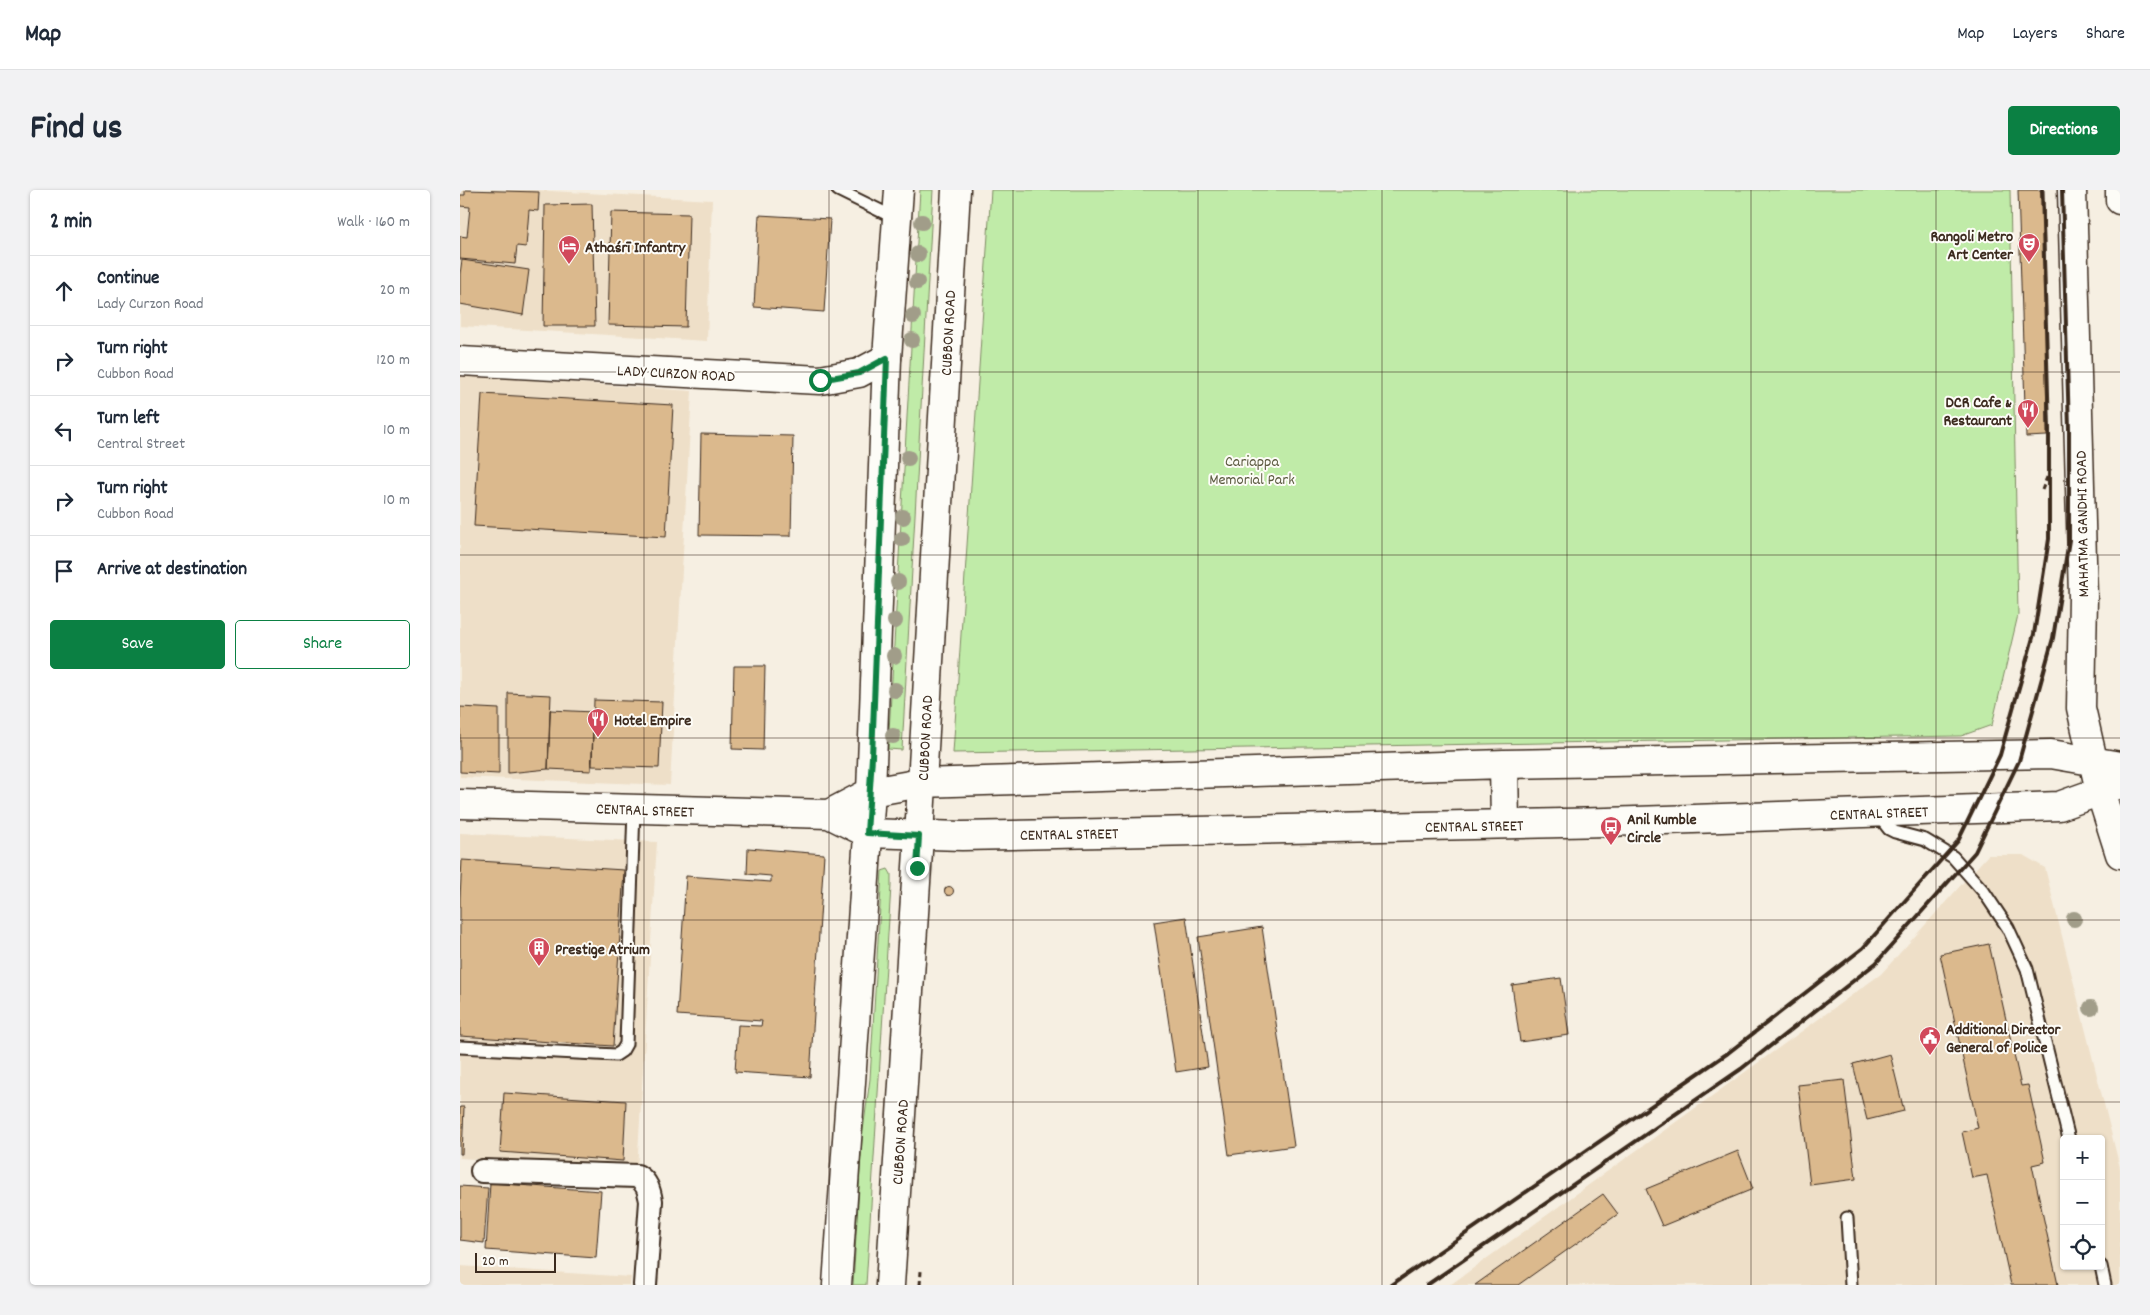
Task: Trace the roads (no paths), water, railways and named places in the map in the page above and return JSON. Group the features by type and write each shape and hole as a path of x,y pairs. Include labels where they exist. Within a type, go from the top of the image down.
{"main road":[{"path":"836,1285 871,792 887,358 898,190"},
{"name":"CUBBON ROAD","path":"890,1285 919,836 956,190"},
{"name":"MAHATMA GANDHI ROAD","path":"2072,190 2083,597 2081,708 2093,760 2110,788 2120,854"},
{"path":"2120,190 2120,200"},
{"name":"LADY CURZON ROAD","path":"460,361 820,380 859,373 887,358"},
{"name":"CENTRAL STREET","path":"829,814 871,792 922,783 1504,764 2051,754 2120,766"},
{"path":"1504,764 1506,824"},
{"name":"CENTRAL STREET","path":"460,804 829,814 867,833 919,836 1506,824 2059,806 2110,788"}],"street":[{"path":"482,1171 637,1176 643,1180 650,1191 651,1201 645,1285"}],"lane":[{"path":"838,190 897,219"},
{"path":"460,1047 616,1054 622,1051 626,1044 634,809"},
{"path":"1876,812 1889,829 1925,840 1953,857 1984,892 2008,928 2027,970 2068,1135"},
{"path":"1847,1218 1851,1285"},
{"path":"2101,1270 2105,1285"}],"railway":[{"path":"1391,1285 1728,1053 1863,948 1958,841 2000,755 2034,634 2049,539 2049,429 2042,190"},
{"path":"1427,1285 1741,1069 1876,963 1975,852 2019,761 2053,638 2069,540 2069,429 2062,190"}],"place":[{"name":"Rangoli Metro Art Center","path":"2029,263"},
{"name":"Athaśrī Infantry","path":"569,265"},
{"name":"DCR Cafe & Restaurant","path":"2028,429"},
{"name":"Hotel Empire","path":"598,738"},
{"name":"Anil Kumble Circle","path":"1611,846"},
{"name":"Prestige Atrium","path":"539,967"},
{"name":"Additional Director General of Police","path":"1930,1056"}],"park label":[{"name":"Cariappa Memorial Park","path":"1252,469"}]}
